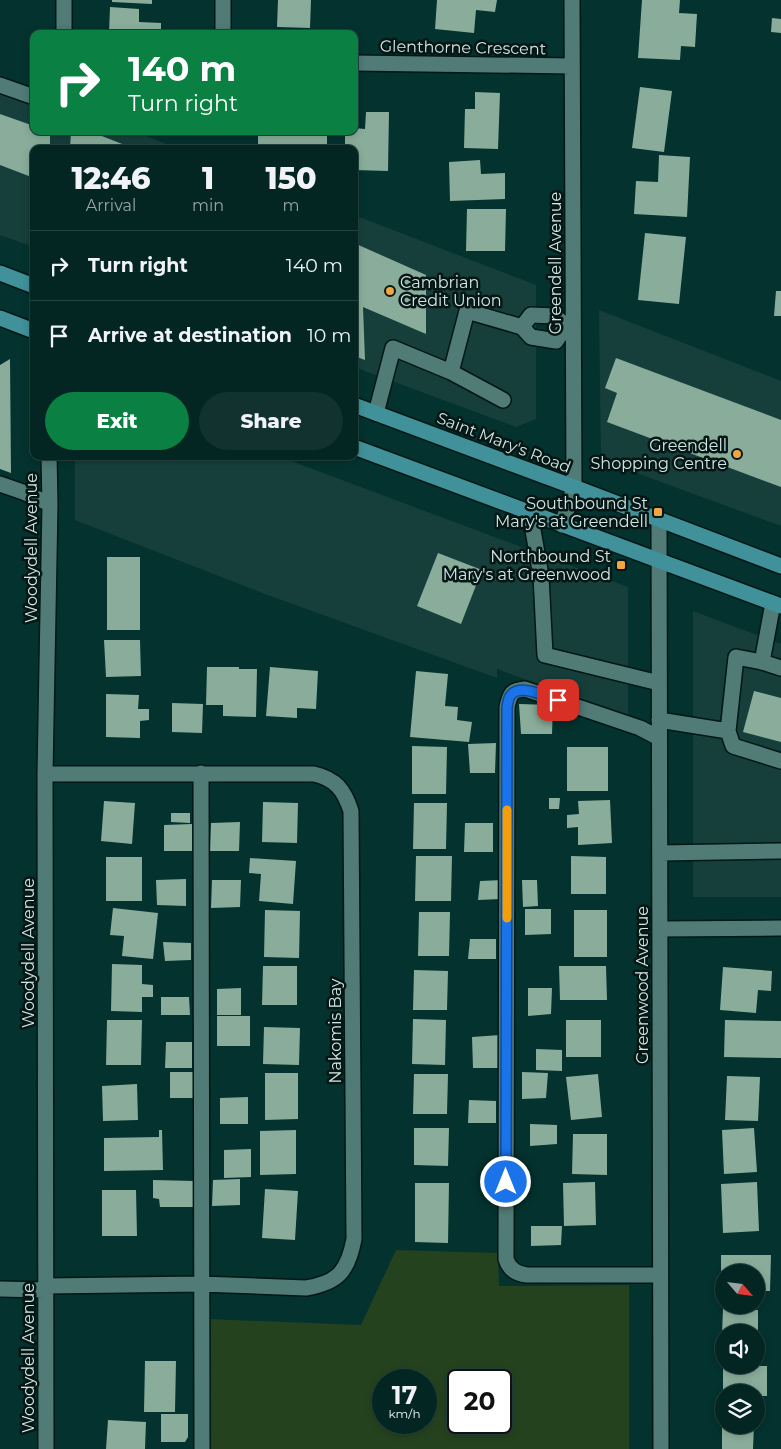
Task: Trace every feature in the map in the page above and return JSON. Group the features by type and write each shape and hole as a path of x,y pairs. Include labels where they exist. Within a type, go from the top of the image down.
{"main road":[{"path":"0,273 30,284"},
{"path":"0,318 30,329"},
{"name":"Saint Mary's Road","path":"358,406 781,566"},
{"path":"358,449 777,604"}],"street":[{"path":"64,0 64,30"},
{"path":"223,0 223,30"},
{"name":"Greendell Avenue","path":"562,525 574,487 569,326 572,0"},
{"name":"Glenthorne Crescent","path":"358,63 572,66"},
{"path":"0,85 30,96"},
{"path":"451,372 467,311 522,327 531,337 556,341 569,326 555,316 531,315 522,327"},
{"path":"376,413 394,348 451,372 503,400"},
{"name":"Woodydell Avenue","path":"46,1449 45,774 49,460"},
{"path":"0,484 50,504"},
{"path":"530,513 541,576 545,655 659,683"},
{"name":"Greenwood Avenue","path":"659,521 661,1449"},
{"path":"762,662 777,604"},
{"path":"781,668 736,657 728,731 733,746 781,761"},
{"path":"659,738 640,728 525,689 517,690 509,698 507,707 506,1259 508,1265 513,1270 527,1275 660,1275"},
{"path":"659,720 728,731"},
{"path":"202,773 202,1449"},
{"name":"Nakomis Bay","path":"0,1289 201,1284 306,1288 329,1282 340,1274 351,1255 354,1239 351,811 342,789 325,776 314,774 45,774"},
{"path":"660,853 781,851"},
{"path":"660,929 781,928"}],"shaded area":[{"path":"0,80 30,91 30,135 143,135 169,145 30,145 30,246 0,235"},
{"path":"358,217 536,285 536,419 516,427 358,368"},
{"path":"599,310 781,381 781,526 601,460"},
{"path":"75,460 289,460 628,587 628,717 497,669 497,678 265,594 75,520"},
{"path":"693,611 781,644 781,897 693,897"}],"green space":[{"path":"396,1250 498,1253 499,1286 629,1285 629,1449 207,1449 207,1319 361,1325"}],"building":[{"path":"112,0 152,0 152,4 112,2"},
{"path":"278,0 311,0 310,28 277,27"},
{"path":"437,0 497,0 495,12 476,10 474,33 435,29"},
{"path":"642,0 680,0 679,13 697,14 695,47 681,46 680,60 638,58"},
{"path":"110,7 139,9 139,22 161,23 161,30 109,30"},
{"path":"772,18 781,19 781,33 771,32"},
{"path":"640,87 672,91 664,152 632,148"},
{"path":"475,92 500,93 498,149 464,148 465,109 475,109"},
{"path":"366,112 389,112 388,171 358,170 358,145 345,145 345,135 358,135 358,128 365,129"},
{"path":"0,114 30,125 30,135 50,135 50,145 30,145 30,176 0,165"},
{"path":"71,135 99,135 125,145 70,145"},
{"path":"258,135 327,135 327,145 258,145"},
{"path":"659,155 690,157 687,217 634,214 636,181 658,182"},
{"path":"480,160 481,174 505,173 505,199 450,201 449,162"},
{"path":"467,209 506,209 505,251 466,251"},
{"path":"645,233 686,237 679,304 638,300"},
{"name":"Cambrian Credit Union","path":"358,245 426,275 426,334 363,307 365,360 358,357"},
{"path":"776,291 781,291 781,316 774,316"},
{"name":"Greendell Shopping Centre","path":"616,358 781,420 781,487 607,422 617,393 605,388"},
{"path":"10,359 11,473 0,469 0,365"},
{"path":"438,553 482,570 461,624 417,606"},
{"path":"107,557 140,557 140,630 107,630"},
{"path":"104,640 140,640 141,676 106,677"},
{"path":"207,667 257,669 256,717 223,716 223,705 206,705"},
{"path":"270,667 318,671 316,709 297,708 297,718 266,716"},
{"path":"416,671 448,674 445,706 458,707 457,720 472,722 469,742 410,737"},
{"path":"754,691 781,698 781,742 743,732"},
{"path":"106,694 139,695 138,709 149,709 149,720 140,721 140,738 106,737"},
{"path":"172,703 203,704 202,733 172,732"},
{"path":"519,704 553,705 552,734 521,734"},
{"path":"496,743 495,773 470,773 468,744"},
{"path":"412,746 447,747 446,794 412,794"},
{"path":"567,747 608,747 608,791 567,791"},
{"path":"549,798 560,798 559,809 549,809"},
{"path":"610,800 612,843 578,845 578,827 567,828 567,815 579,814 578,801"},
{"path":"104,801 135,803 132,844 101,841"},
{"path":"263,802 298,803 297,843 262,842"},
{"path":"414,803 447,803 446,849 413,849"},
{"path":"171,813 190,813 190,823 171,822"},
{"path":"240,822 239,851 210,851 211,823"},
{"path":"465,823 493,823 493,852 464,852"},
{"path":"192,824 192,851 164,851 164,825"},
{"path":"416,856 452,856 451,901 415,901"},
{"path":"571,856 606,857 606,894 571,894"},
{"path":"106,857 142,857 142,901 106,901"},
{"path":"250,858 296,861 293,904 259,901 261,874 249,873"},
{"path":"186,879 186,906 157,905 156,880"},
{"path":"212,880 241,880 240,907 211,908"},
{"path":"503,880 501,899 478,900 480,881"},
{"path":"522,880 537,880 538,906 523,907"},
{"path":"113,908 158,913 153,959 122,956 124,936 110,935"},
{"path":"525,909 551,909 551,934 525,935"},
{"path":"265,910 300,911 299,958 264,957"},
{"path":"574,910 607,910 607,957 574,957"},
{"path":"419,912 450,912 449,956 418,956"},
{"path":"470,939 496,939 496,959 468,959"},
{"path":"163,942 191,943 191,960 165,961"},
{"path":"112,964 142,965 142,984 153,985 153,997 142,997 142,1012 111,1011"},
{"path":"263,966 297,966 297,1005 262,1005"},
{"path":"559,966 606,966 607,1000 560,1000"},
{"path":"723,967 772,971 771,991 758,990 756,1013 720,1010"},
{"path":"414,970 448,971 447,1010 413,1010"},
{"path":"241,988 241,1015 217,1015 217,989"},
{"path":"528,988 552,988 551,1014 528,1016"},
{"path":"161,997 189,997 190,1015 161,1015"},
{"path":"217,1016 250,1016 250,1046 217,1046"},
{"path":"413,1019 446,1020 445,1065 412,1064"},
{"path":"107,1020 142,1020 141,1065 106,1065"},
{"path":"566,1020 601,1020 601,1057 566,1057"},
{"path":"725,1020 781,1021 781,1058 724,1057"},
{"path":"264,1027 300,1028 299,1065 263,1064"},
{"path":"500,1035 500,1068 473,1068 472,1037"},
{"path":"166,1042 192,1042 192,1068 165,1068"},
{"path":"536,1049 562,1050 562,1071 536,1070"},
{"path":"170,1072 194,1072 194,1098 170,1098"},
{"path":"522,1072 548,1073 546,1098 522,1099"},
{"path":"265,1073 298,1073 298,1119 265,1120"},
{"path":"414,1074 448,1074 447,1114 413,1114"},
{"path":"598,1074 602,1117 571,1120 566,1077"},
{"path":"727,1076 760,1077 758,1121 725,1120"},
{"path":"137,1084 138,1120 103,1121 102,1086"},
{"path":"248,1097 248,1124 220,1124 220,1098"},
{"path":"469,1100 496,1101 496,1123 468,1123"},
{"path":"530,1124 557,1125 557,1144 530,1146"},
{"path":"414,1128 449,1128 448,1166 414,1165"},
{"path":"754,1128 757,1172 724,1174 722,1130"},
{"path":"159,1130 162,1130 163,1170 104,1171 104,1138 159,1137"},
{"path":"296,1130 296,1174 260,1175 260,1131"},
{"path":"573,1134 607,1134 607,1175 572,1174"},
{"path":"251,1149 251,1177 224,1178 224,1150"},
{"path":"240,1179 240,1205 212,1206 213,1180"},
{"path":"153,1180 194,1181 194,1207 160,1207 159,1199 153,1198"},
{"path":"595,1182 596,1225 564,1226 563,1183"},
{"path":"757,1182 759,1231 723,1233 721,1184"},
{"path":"415,1183 449,1183 448,1243 415,1242"},
{"path":"265,1189 298,1191 295,1240 262,1238"},
{"path":"102,1190 136,1190 137,1236 102,1236"},
{"path":"531,1226 562,1226 561,1245 531,1246"},
{"path":"721,1255 771,1255 770,1291 765,1291 765,1264 721,1264"},
{"path":"723,1314 758,1314 758,1324 722,1324"},
{"path":"145,1361 176,1361 175,1412 144,1412"},
{"path":"765,1366 767,1366 767,1396 765,1396 765,1384 723,1384 723,1374 765,1374"},
{"path":"161,1414 188,1414 188,1437 185,1442 161,1442"},
{"path":"108,1420 146,1422 145,1449 106,1449"},
{"path":"722,1434 754,1434 753,1449 722,1449"}],"slow traffic":[{"path":"507,810 507,918"}],"place":[{"name":"Cambrian Credit Union","path":"390,291"},
{"name":"Greendell Shopping Centre","path":"737,454"},
{"name":"Southbound St Mary's at Greendell","path":"658,512"},
{"name":"Northbound St Mary's at Greenwood","path":"621,565"}],"route":[{"path":"506,1182 507,707 509,698 517,690 525,689 558,700"}]}
